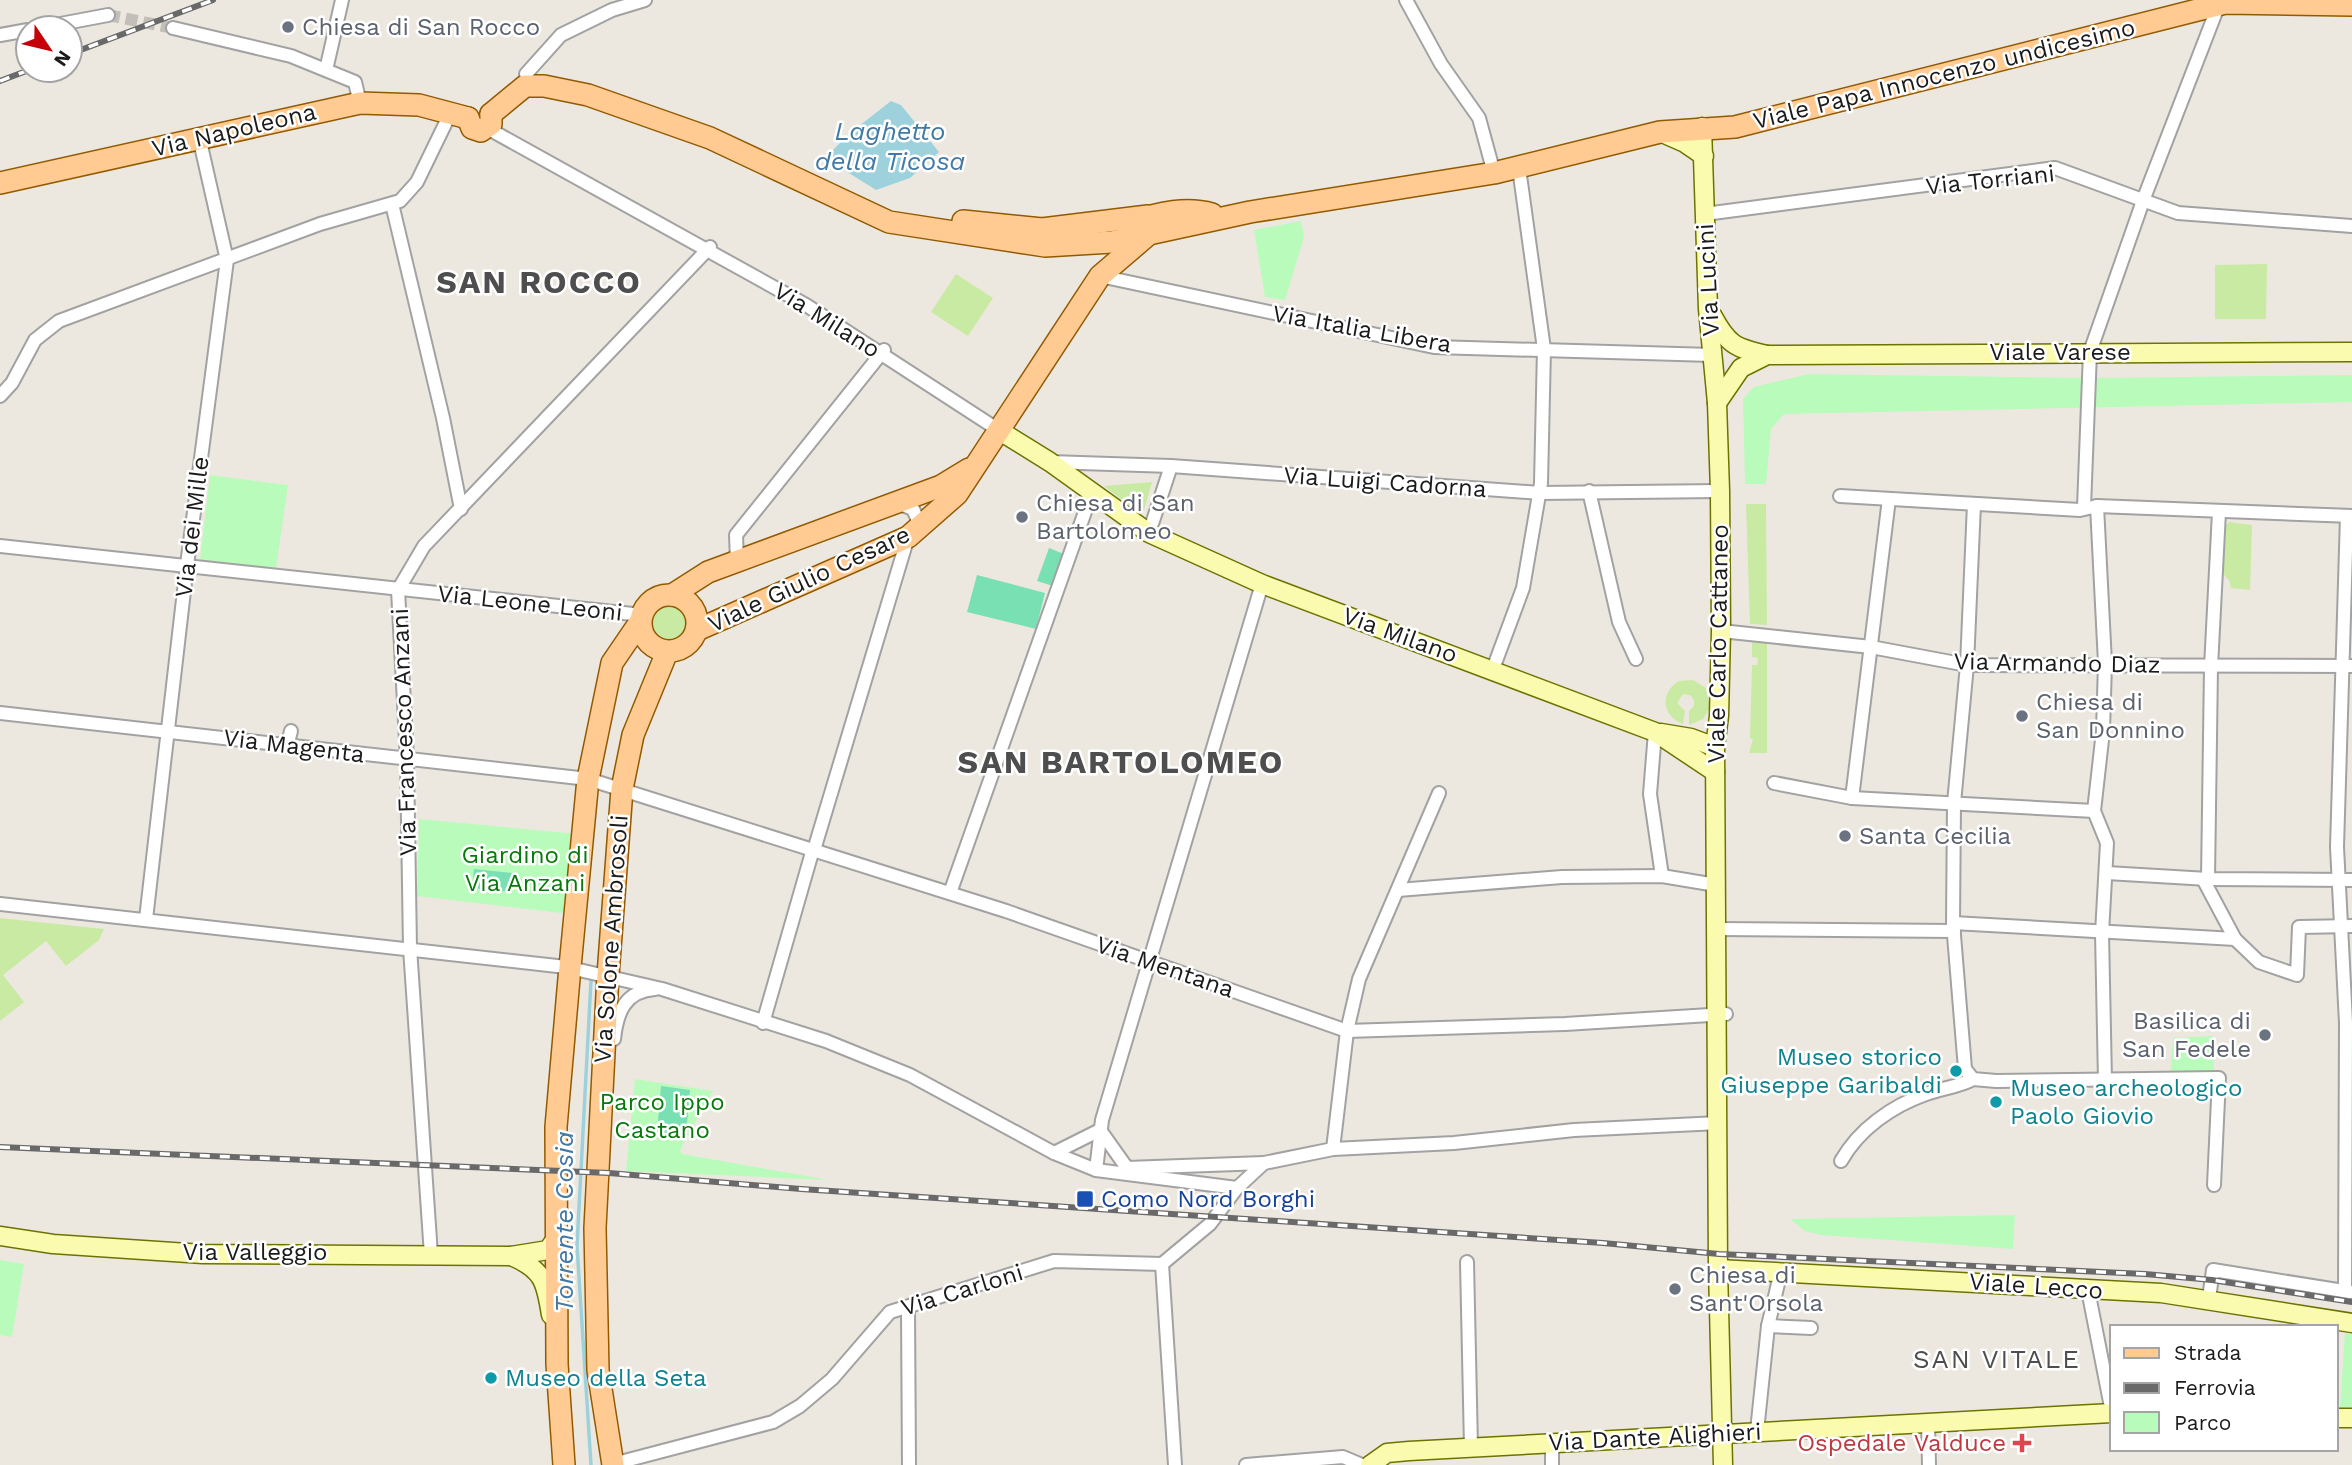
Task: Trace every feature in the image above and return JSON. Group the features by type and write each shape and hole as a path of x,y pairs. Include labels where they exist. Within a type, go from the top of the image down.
{"main road":[{"name":"Viale Papa Innocenzo undicesimo","path":"1702,127 1720,116 2192,0"},
{"name":"Viale Papa Innocenzo undicesimo","path":"1149,225 1224,217 1494,173 1660,132 1702,127 1735,127 2219,4 2352,5"},
{"path":"478,119 501,84 526,74 558,76 701,121 891,211 1024,228 1149,225"},
{"path":"478,119 525,86 566,90 729,145 889,222 1024,245 1097,244 1149,225"},
{"name":"Via Napoleona","path":"0,183 360,103 419,105 478,119"},
{"name":"Viale Giulio Cesare","path":"696,630 915,532 957,494 1100,276 1149,225"},
{"path":"1073,226 1097,244 1102,261 1100,276"},
{"name":"Viale Giulio Cesare","path":"672,595 692,580 737,561 957,478 982,458"},
{"path":"588,779 612,663 653,600 672,595 689,603 697,620 696,630 689,644 667,652 658,650 645,639 641,619"},
{"path":"622,789 633,734 667,652"},
{"name":"Via Solone Ambrosoli","path":"564,1465 557,1364 557,1121 575,968 588,779"},
{"name":"Via Solone Ambrosoli","path":"616,1464 598,1370 595,1228 604,974 622,789"}],"street":[{"path":"326,71 342,0"},
{"path":"526,74 561,35 612,10 645,0"},
{"path":"1406,0 1441,64 1479,118 1494,173"},
{"path":"2105,1081 2102,933 2107,844 2094,811 2103,731 2105,663 2090,507 2090,352 2144,198 2219,4"},
{"path":"84,20 108,15"},
{"path":"173,28 291,56 355,82 360,103"},
{"path":"0,396 12,383 35,340 50,326 320,224 392,204 412,190 478,119"},
{"name":"Via Milano","path":"478,119 806,304 1050,461 1149,533 1262,584 1654,732 1695,740 1714,747"},
{"name":"Via Lucini","path":"1702,127 1708,309 1717,403"},
{"path":"1660,132 1685,143 1704,156"},
{"name":"Via dei Mille","path":"146,919 187,565 227,260 199,137"},
{"path":"1493,669 1523,588 1540,493 1544,349 1520,168"},
{"name":"Via Torriani","path":"1706,214 2055,168 2144,198 2157,207 2178,213 2352,226"},
{"path":"392,204 443,418 460,509"},
{"name":"Via Francesco Anzani","path":"431,1255 410,948 407,759 398,590 424,546 708,248"},
{"name":"Via Italia Libera","path":"1100,276 1434,347 1712,355"},
{"name":"Viale Varese","path":"1708,309 1721,332 1737,348 1768,355 2352,352"},
{"path":"737,561 736,535 883,352"},
{"name":"Viale Varese","path":"1717,403 1741,368 1768,355"},
{"name":"Viale Carlo Cattaneo","path":"1717,403 1721,631 1719,716 1714,747 1717,929 1722,1015 1718,1124 1718,1269 1723,1465"},
{"name":"Via Luigi Cadorna","path":"1050,461 1171,466 1540,493 1720,491"},
{"path":"1149,533 1171,466"},
{"path":"1590,491 1619,622 1636,659"},
{"path":"950,893 1092,492"},
{"path":"1840,496 1974,504 2349,516 2347,666 2337,881 2345,925 2348,1292 2213,1270 2209,1298"},
{"path":"1852,798 1889,499"},
{"name":"Viale Giulio Cesare","path":"893,502 913,509 915,532"},
{"path":"1973,1079 1965,1069 1962,1056 1953,927 1954,803 1967,666 1974,504"},
{"path":"2219,512 2205,879 2235,939 2259,961 2297,975 2299,927 2345,925"},
{"path":"763,1023 813,849 915,532"},
{"name":"Via Leone Leoni","path":"0,546 187,565 641,619"},
{"path":"1096,1170 1100,1130 1262,584"},
{"name":"Via Armando Diaz","path":"1721,631 1871,647 1967,666 2105,663 2211,667 2347,666"},
{"name":"Via Magenta","path":"0,713 588,779 622,789"},
{"path":"1695,740 1719,716"},
{"path":"287,746 291,731"},
{"path":"1654,732 1650,794 1662,876"},
{"name":"Via Milano","path":"1654,732 1715,772"},
{"path":"1774,783 1852,798 2094,811"},
{"name":"Via Mentana","path":"622,789 950,893 1346,1031 1565,1024 1722,1015"},
{"path":"1333,1149 1346,1031 1359,979 1439,793"},
{"path":"2107,873 2205,879 2352,880"},
{"path":"1398,890 1562,877 1662,876 1716,885"},
{"path":"0,904 410,948 604,974 662,989 826,1041 910,1074 1054,1153 1096,1170 1237,1188"},
{"path":"1717,929 1953,927 2235,939"},
{"path":"599,1117 608,1102 620,1010 635,994 662,989"},
{"path":"1841,1161 1849,1146 1883,1115 1926,1094 1973,1079 2105,1081 2219,1077 2214,1185"},
{"path":"1100,1130 1127,1168 1264,1163 1333,1149 1454,1143 1566,1130 1718,1124"},
{"path":"1054,1153 1100,1130"},
{"path":"1175,1465 1162,1264 1217,1216 1237,1188 1264,1163"},
{"name":"Via Valleggio","path":"0,1236 65,1245 203,1254 511,1256 548,1250 555,1240"},
{"path":"511,1256 530,1265 542,1277 549,1300 557,1364"},
{"name":"Via Carloni","path":"616,1464 773,1422 800,1406 832,1379 890,1312 908,1309 1054,1261 1162,1264"},
{"path":"1467,1262 1471,1447"},
{"name":"Viale Lecco","path":"1718,1269 2209,1298 2341,1323"},
{"path":"1758,1431 1768,1326 1781,1271"},
{"path":"2088,1290 2110,1402"},
{"path":"908,1309 909,1465"},
{"path":"1768,1326 1811,1328"},
{"name":"Via Dante Alighieri","path":"1370,1465 1387,1453 2110,1412"},
{"path":"1928,1422 1929,1465"},
{"path":"1552,1444 1552,1465"},
{"path":"1245,1465 1343,1457 1362,1465"}],"green space":[{"path":"1301,221 1304,237 1285,300 1265,297 1254,230"},
{"path":"2267,264 2266,319 2215,319 2215,265"},
{"path":"956,274 993,298 968,336 931,312"},
{"path":"1809,374 2092,378 2352,375 2352,402 1784,414 1771,429 1766,484 1745,484 1743,399 1754,387"},
{"path":"210,475 288,485 276,568 200,560"},
{"path":"1152,482 1144,510 1138,512 1104,486"},
{"path":"1746,504 1766,504 1767,625 1750,624"},
{"path":"2229,522 2252,525 2250,590 2231,588 2229,580 2223,574 2226,525"},
{"path":"1049,548 1064,554 1053,586 1037,581"},
{"path":"977,575 1045,593 1036,629 967,612"},
{"path":"669,604 684,610 690,625 684,640 669,646 654,640 648,625 654,610"},
{"path":"1752,638 1767,640 1767,753 1749,753 1753,739 1750,738 1752,665 1757,665 1758,658 1752,657"},
{"path":"1693,680 1706,688 1710,707 1703,719 1689,725 1689,711 1694,706 1690,695 1683,694 1677,703 1685,711 1683,724 1667,710 1666,698 1679,681"},
{"name":"Giardino di Via Anzani","path":"419,819 578,834 570,914 417,896"},
{"path":"474,869 512,873 510,892 472,888"},
{"path":"0,918 104,929 99,940 66,966 46,941 3,975 24,1002 0,1021"},
{"path":"2213,1036 2214,1071 2170,1077 2173,1038"},
{"name":"Parco Ippo Castano","path":"635,1079 713,1091 680,1150 682,1154 829,1180 626,1171"},
{"path":"661,1086 690,1090 686,1135 657,1133"},
{"path":"2015,1215 2013,1249 1821,1235 1805,1231 1790,1219"},
{"path":"0,1260 24,1264 12,1337 0,1335"},
{"path":"2345,1333 2352,1334 2352,1407 2340,1408"}],"water":[{"name":"Laghetto della Ticosa","path":"891,101 901,105 939,152 910,178 876,190 825,158 850,133"}],"waterway":[{"name":"Torrente Cosia","path":"591,980 577,1246 591,1465"}],"tunnel":[{"path":"108,15 173,28"}],"railway":[{"path":"84,49 213,0"},
{"path":"0,81 14,76"},
{"path":"0,1147 609,1173 801,1189 1603,1243 1719,1254 2145,1274 2212,1280 2352,1302"}],"place":[{"name":"Chiesa di San Rocco","path":"288,27"},
{"name":"Chiesa di San Bartolomeo","path":"1022,517"},
{"name":"Chiesa di San Donnino","path":"2022,716"},
{"name":"Santa Cecilia","path":"1845,836"},
{"name":"Basilica di San Fedele","path":"2265,1035"},
{"name":"Museo storico Giuseppe Garibaldi","path":"1956,1071"},
{"name":"Museo archeologico Paolo Giovio","path":"1996,1102"},
{"name":"Como Nord Borghi","path":"1085,1199"},
{"name":"Chiesa di Sant'Orsola","path":"1675,1289"},
{"name":"Museo della Seta","path":"491,1378"},
{"name":"Ospedale Valduce","path":"2022,1443"}],"district":[{"name":"SAN ROCCO","path":"539,282"},
{"name":"SAN BARTOLOMEO","path":"1121,762"},
{"name":"SAN VITALE","path":"1997,1359"}]}
